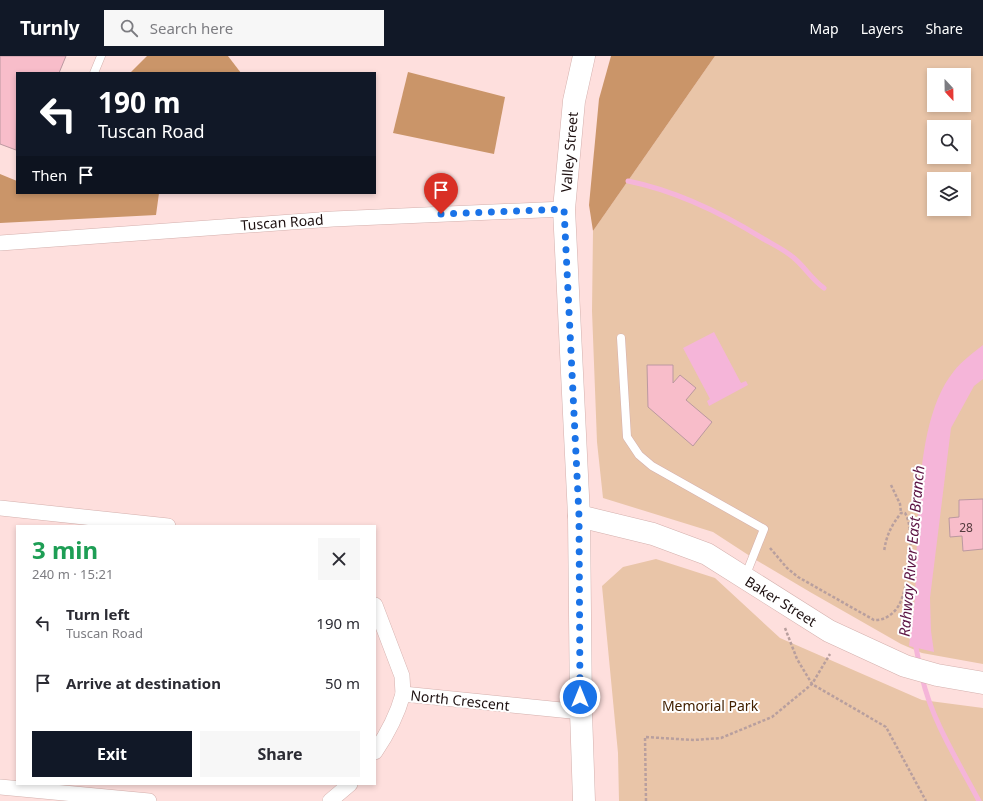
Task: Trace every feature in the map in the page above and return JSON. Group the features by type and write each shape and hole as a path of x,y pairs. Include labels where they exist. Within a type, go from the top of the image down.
{"main road":[{"name":"Valley Street","path":"584,56 574,101 564,209 579,516 581,712 584,801"},
{"name":"Baker Street","path":"579,516 653,534 707,554 829,631 905,666 937,675 983,683"}],"street":[{"name":"Tuscan Road","path":"0,243 333,219 564,209"},
{"path":"0,508 159,525"},
{"path":"376,608 402,676 403,694"},
{"name":"North Crescent","path":"376,751 396,717 403,694 581,712"},
{"path":"330,801 349,785"},
{"path":"0,787 149,801"}],"lane":[{"path":"94,72 101,56"},
{"path":"621,338 627,437 639,454 652,466 764,529 744,578"}],"path":[{"path":"884,552 886,538 890,527 901,512 900,504 891,485"},
{"path":"764,529 768,545 784,564 798,577 868,617 878,621 886,618 896,609 905,589 910,532 908,518 905,513 901,512"},
{"path":"785,628 797,659 812,684 886,727 926,801"},
{"path":"646,801 645,737 694,740 721,738 772,717 812,684 830,654"}],"green space":[{"path":"715,56 983,56 983,664 922,653 901,644 756,560 713,532 603,498 597,442 592,311 593,231"},
{"name":"Memorial Park","path":"656,559 715,578 780,638 922,700 983,708 983,801 619,801 618,753 602,586 623,567"}],"shaded area":[{"path":"147,56 228,56 240,72 131,72"},
{"path":"611,56 715,56 593,231 589,205 599,99"},
{"path":"408,72 505,97 494,154 393,133"},
{"path":"0,174 16,181 16,194 159,194 156,215 0,223"},
{"path":"714,332 741,383 746,381 748,385 709,406 707,401 710,399 683,348"},
{"path":"983,345 983,379 974,386 951,428 930,598 931,631 934,652 909,646 915,601 918,510 925,447 931,418 941,392 957,367"}],"building":[{"path":"0,56 66,56 59,72 16,72 16,150 0,144"},
{"path":"647,365 673,365 673,383 680,375 696,388 686,400 712,422 693,446 648,407"},
{"path":"983,499 983,549 963,551 962,536 950,537 949,518 959,517 959,500"}],"waterway":[{"path":"628,181 664,190 714,211 790,255 815,281 824,288"},
{"name":"Rahway River East Branch","path":"915,642 919,663"},
{"name":"Rahway River East Branch","path":"922,677 926,693 939,725 979,801"}],"route":[{"path":"441,214 564,209 579,516 580,697"}]}
